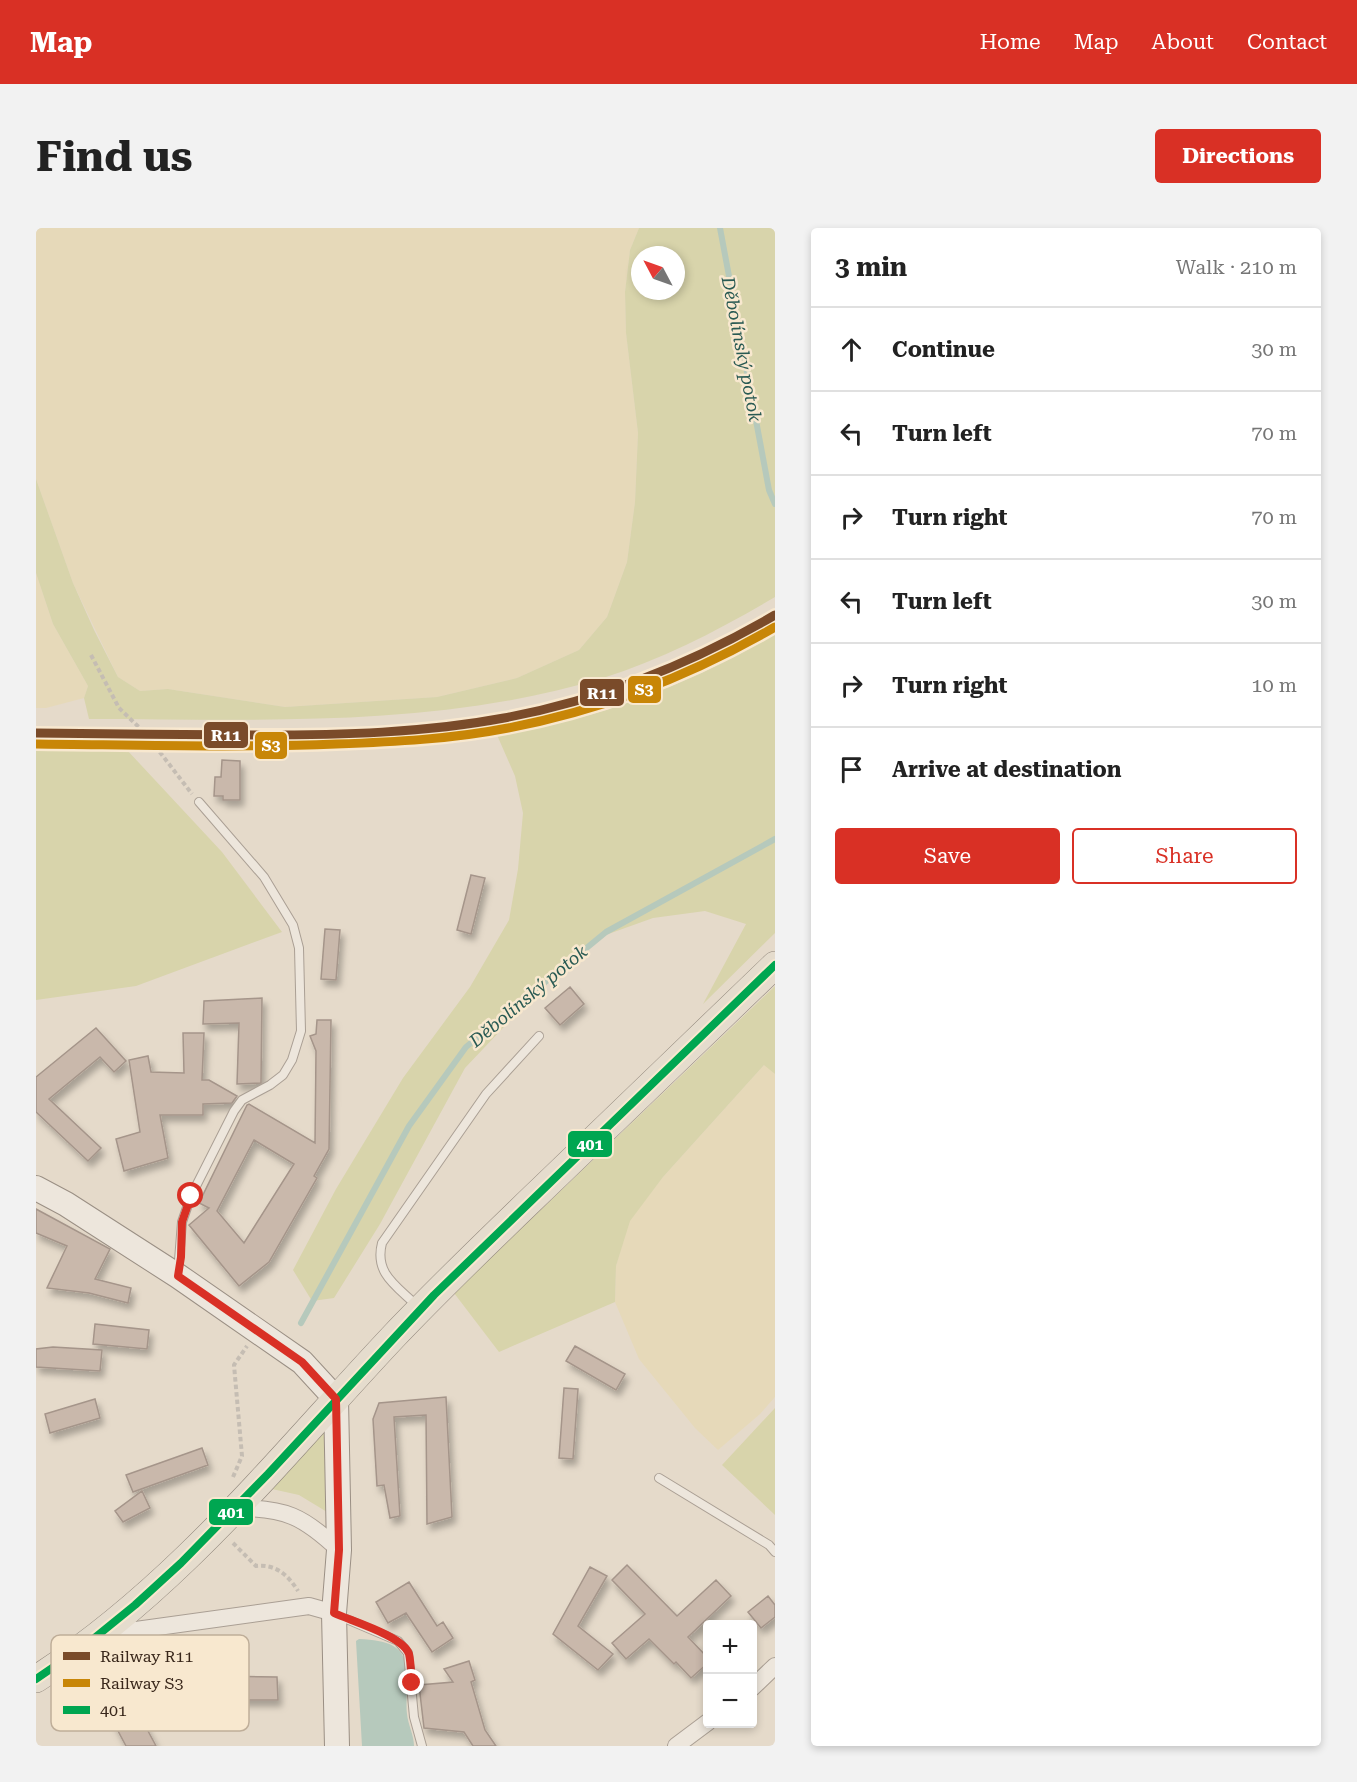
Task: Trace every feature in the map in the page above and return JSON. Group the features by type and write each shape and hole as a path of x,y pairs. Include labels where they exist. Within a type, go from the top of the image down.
{"main road":[{"path":"96,1635 161,1580 217,1527 233,1495 336,1399 465,1263 775,965"},
{"path":"36,1679 51,1668"}],"street":[{"path":"36,1188 66,1204 178,1276 302,1362 336,1399 339,1550 334,1613 337,1746"},
{"path":"233,1495 265,1508 293,1515 318,1530 339,1550"},
{"path":"110,1625 136,1630 309,1606 334,1613"},
{"path":"757,1684 775,1666"},
{"path":"676,1746 703,1726"}],"lane":[{"path":"178,1276 182,1222 191,1196 234,1112 242,1100 283,1075 292,1060 301,1031 299,948 293,925 264,877 199,802"},
{"path":"420,1309 384,1273 379,1255 382,1243 486,1094 539,1036"},
{"path":"659,1478 769,1545 775,1552"},
{"path":"334,1613 403,1645 408,1653 414,1717 422,1746"}],"path":[{"path":"91,655 119,708 146,734 199,802"},
{"path":"233,1495 242,1456 234,1365 257,1331"},
{"path":"217,1527 256,1566 267,1565 289,1576 309,1606"}],"shaded area":[{"path":"36,228 639,228 630,250 625,292 626,333 638,433 635,502 627,562 607,617 579,650 517,678 437,697 285,707 168,689 140,691 118,677 73,583 36,479"},
{"path":"639,228 775,228 775,597 648,662 603,678 540,694 476,706 348,718 89,719 84,698 88,686 53,624 36,573 36,479 73,583 94,630 118,677 140,691 168,689 285,707 437,697 517,678 579,650 607,617 627,562 635,502 638,433 626,333 625,292 631,248 631,300 685,300 685,246 632,246"},
{"path":"36,573 53,624 88,686 84,698 46,708 36,708"},
{"path":"775,634 775,933 703,1004 746,924 705,911 653,918 600,937 553,975 465,1068 380,1224 334,1298 312,1301 293,1270 336,1189 403,1078 470,987 509,920 518,869 523,813 515,776 497,735 570,720 641,698 710,669"},
{"path":"36,749 127,750 222,852 282,932 136,986 36,1000"},
{"path":"775,986 775,1074 764,1065 663,1177 630,1221 616,1266 615,1302 499,1352 454,1293"},
{"path":"765,1064 775,1074 775,1397 760,1414 718,1450 695,1428 639,1359 615,1302 616,1266 629,1221 663,1177"},
{"path":"775,1408 775,1515 722,1465"},
{"path":"327,1429 332,1515 299,1495 272,1489"},
{"path":"359,1639 392,1645 400,1651 405,1660 407,1714 414,1746 362,1746 356,1641"}],"building":[{"path":"222,760 240,761 240,800 223,800 223,796 214,796 215,777 221,777"},
{"path":"471,875 485,878 471,934 457,930"},
{"path":"325,929 340,930 336,980 321,979"},
{"path":"570,987 584,1004 560,1025 545,1008"},
{"path":"262,998 261,1083 237,1084 239,1023 203,1024 204,1001"},
{"path":"317,1020 331,1020 329,1149 314,1176 317,1178 269,1262 239,1286 189,1225 209,1208 199,1203 247,1105 249,1104 315,1143 316,1051 310,1036 316,1034","holes":["254,1140 294,1164 244,1243 217,1211"]},
{"path":"96,1028 126,1061 114,1072 100,1057 49,1099 101,1148 88,1161 36,1112 36,1077"},
{"path":"183,1033 204,1033 202,1080 209,1080 237,1096 232,1103 203,1104 203,1115 160,1115 168,1158 124,1171 116,1139 140,1132 129,1060 148,1056 151,1072 184,1073"},
{"path":"36,1209 110,1249 95,1279 131,1288 128,1303 89,1293 47,1288 67,1246 36,1233"},
{"path":"95,1324 149,1330 147,1349 93,1344"},
{"path":"575,1346 625,1374 616,1390 566,1361"},
{"path":"53,1347 102,1350 100,1371 36,1367 36,1349"},
{"path":"564,1388 578,1389 573,1459 559,1458"},
{"path":"446,1397 452,1517 427,1524 426,1415 394,1417 400,1516 390,1518 384,1485 377,1486 373,1419 379,1403"},
{"path":"95,1399 100,1418 50,1433 45,1414"},
{"path":"202,1448 208,1465 133,1492 126,1475"},
{"path":"142,1491 150,1508 123,1522 115,1511"},
{"path":"627,1565 677,1616 716,1580 731,1596 706,1620 703,1620 688,1637 703,1653 703,1667 691,1678 649,1639 626,1659 612,1643 645,1614 612,1580"},
{"path":"590,1567 607,1576 578,1626 613,1654 598,1670 553,1634"},
{"path":"409,1582 437,1626 443,1622 453,1638 432,1652 406,1613 388,1623 376,1602"},
{"path":"768,1596 775,1605 775,1617 761,1628 757,1620 748,1612"},
{"path":"469,1661 475,1680 471,1682 485,1730 496,1746 473,1746 464,1732 424,1728 419,1685 453,1682 444,1669"},
{"path":"249,1677 277,1677 278,1700 249,1700"},
{"path":"118,1731 148,1731 156,1746 126,1746"}],"waterway":[{"name":"Děbolínský potok","path":"720,228 769,490 775,504"},
{"name":"Děbolínský potok","path":"301,1323 409,1126 466,1047 606,932 775,839"}],"rail line":[{"name":"R11","path":"36,733 321,734 413,730 474,723 575,701 644,678 711,649 775,615"},
{"name":"S3","path":"36,744 298,745 401,741 487,732 578,711 646,689 712,661 775,627"}],"transit line":[{"name":"401","path":"98,1635 181,1563 268,1474 434,1295 775,965"},
{"name":"401","path":"36,1679 51,1669"}],"route":[{"path":"191,1196 182,1222 178,1276 302,1362 336,1399 339,1550 334,1613 403,1645 408,1653 412,1683"}]}
